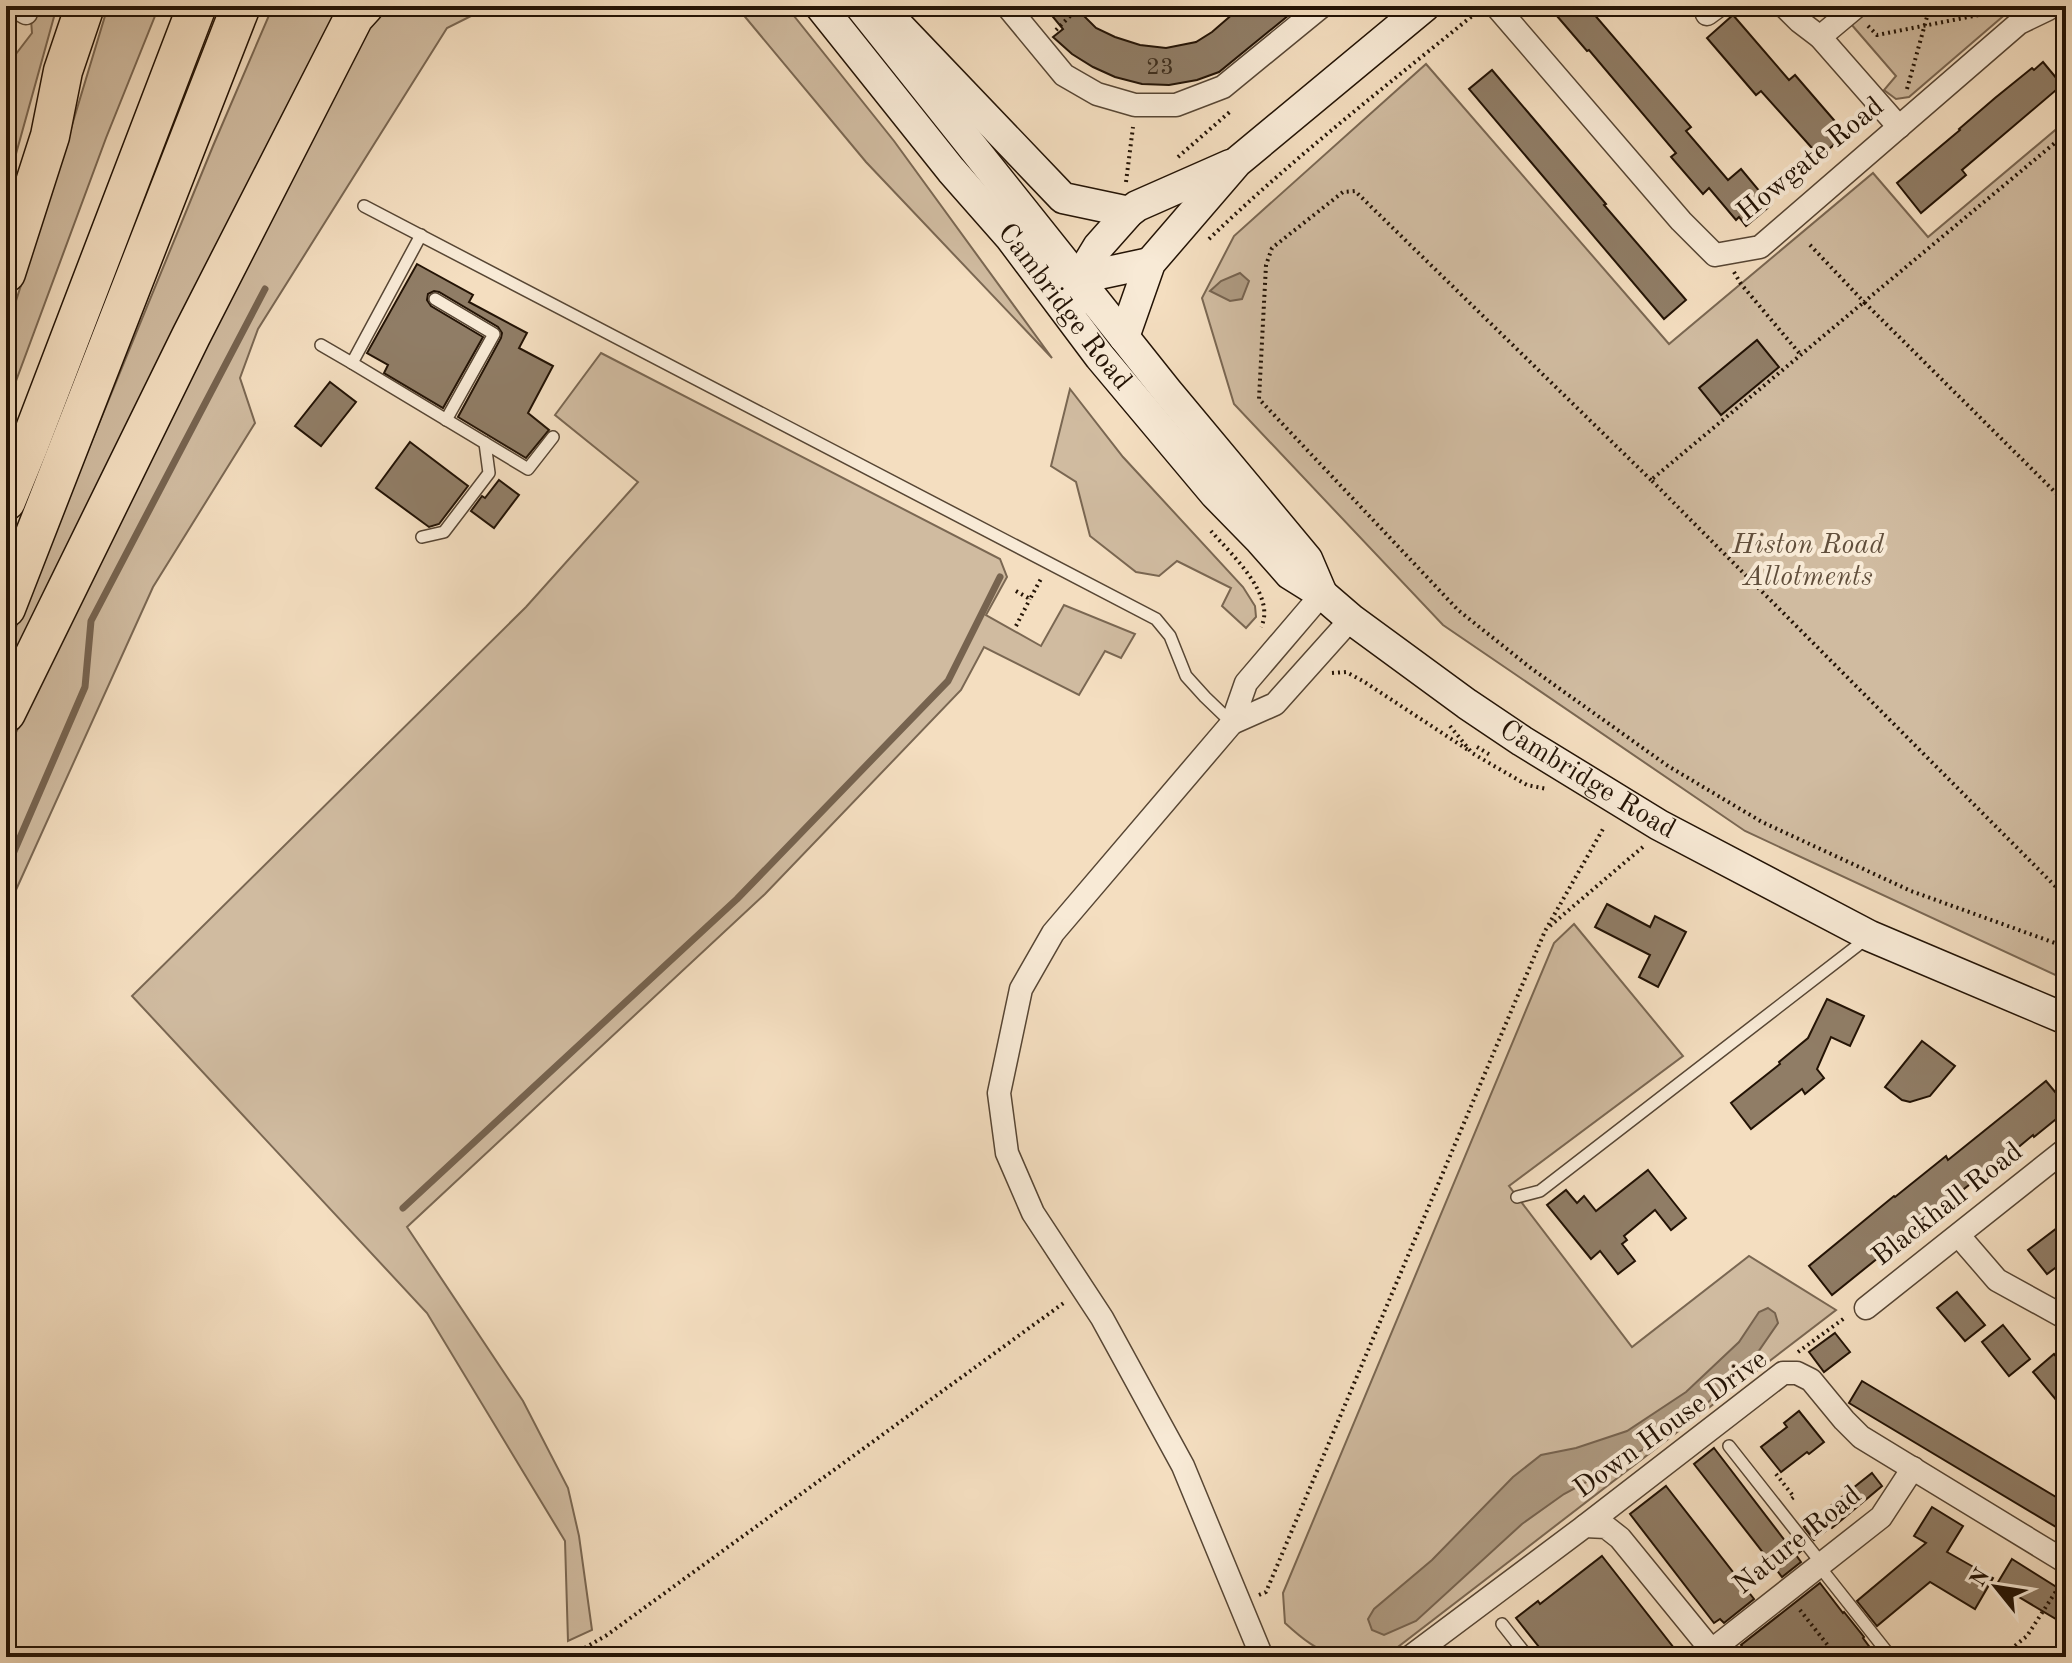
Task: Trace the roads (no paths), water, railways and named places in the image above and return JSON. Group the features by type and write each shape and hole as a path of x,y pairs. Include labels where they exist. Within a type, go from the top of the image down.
{"highway":[{"path":"6,273 50,136 63,71 85,6"},
{"path":"6,501 197,6"},
{"path":"6,608 241,6"},
{"path":"6,713 198,322 354,17 364,6"}],"main road":[{"name":"Cambridge Road","path":"820,6 951,170 1010,237 1100,357 1215,494 1290,574 1322,594 1351,619 1522,741 1659,825 1870,936 2066,1019"},
{"name":"Cambridge Road","path":"860,6 1124,337 1307,559 1322,594"},
{"path":"878,6 1063,198 1127,202 1137,206 1237,162"},
{"path":"1124,337 1150,263 1237,162 1425,6"},
{"path":"1100,357 1081,310 1078,280 1127,202"},
{"path":"1044,281 1078,280 1150,263"}],"street":[{"path":"1007,6 1064,75 1097,94 1135,105 1176,105 1223,87 1322,6"},
{"name":"Howgate Road","path":"1496,6 1681,221 1715,255 1760,247 2019,23 2054,11"},
{"path":"1784,6 1820,37 1899,127"},
{"path":"1820,37 1857,6"},
{"path":"1262,1657 1183,1466 1102,1318 1033,1213 1007,1153 999,1093 1021,989 1053,933 1232,723 1246,683 1322,594"},
{"path":"1232,723 1275,704 1351,619"},
{"name":"Blackhall Road","path":"1866,1308 2066,1149"},
{"path":"1959,1236 1997,1280 2066,1318"},
{"name":"Down House Drive","path":"1410,1657 1783,1373 1797,1373 1811,1380 1861,1437 2066,1562"},
{"name":"Nature Road","path":"1710,1655 1881,1517 1913,1468"},
{"path":"1585,1526 1606,1527 1620,1538 1710,1655"}],"lane":[{"path":"364,206 1156,619 1170,636 1186,676 1232,723"},
{"path":"352,363 421,235"},
{"path":"435,299 494,334 446,420"},
{"path":"321,345 528,469 553,437"},
{"path":"422,537 444,532 489,473 485,443"},
{"path":"1517,1197 1540,1191 1870,936"},
{"path":"1729,1446 1891,1657"},
{"path":"1502,1624 1528,1657"}],"waterway":[{"path":"6,870 85,687 91,621 265,289"},
{"path":"403,1208 737,899 948,681 1000,577"}],"park label":[{"name":"Histon Road Allotments","path":"1808,562"}]}
